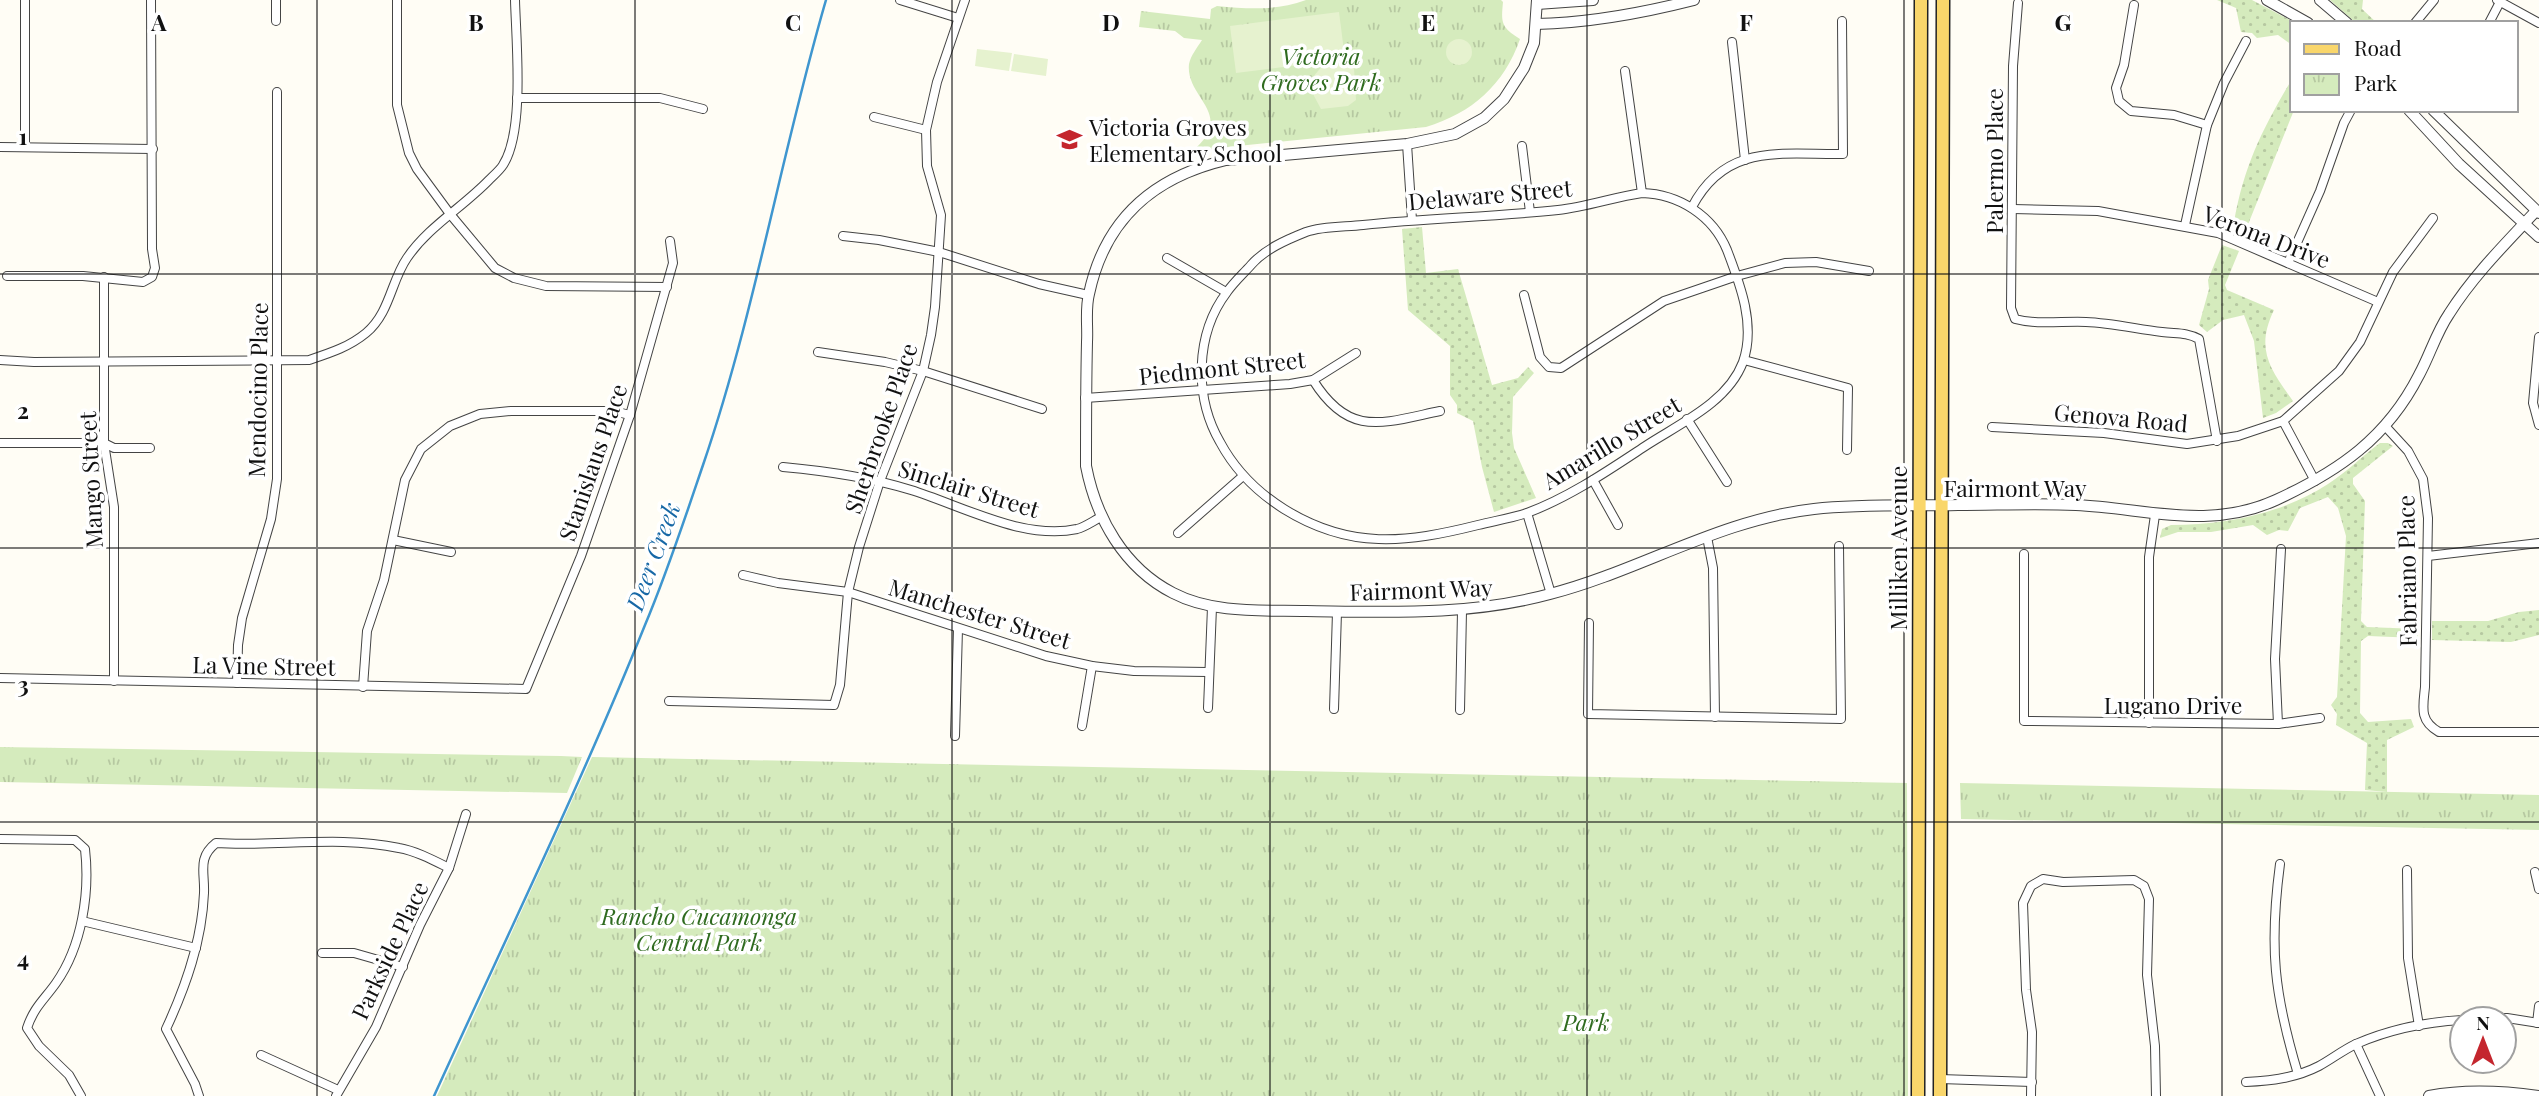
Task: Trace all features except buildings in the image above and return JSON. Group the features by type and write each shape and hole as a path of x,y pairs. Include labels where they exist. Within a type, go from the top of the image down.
{"main road":[{"name":"Milliken Avenue","path":"1918,1096 1920,0"},
{"name":"Milliken Avenue","path":"1940,1096 1942,0"}],"street":[{"path":"24,0 24,148"},
{"path":"8,276 104,277 143,282 152,277 155,268 152,249 151,0"},
{"path":"276,0 276,21"},
{"path":"397,0 397,105 402,134 417,169 495,268 514,278 546,286 667,287"},
{"path":"0,360 309,360 342,350 368,331 385,309 405,259 504,164 513,137 517,98 515,0"},
{"path":"900,0 958,18"},
{"name":"Sherbrooke Place","path":"668,701 834,705 840,685 848,592 859,547 880,481 923,371 935,307 941,215 927,166 926,130 937,82 965,0"},
{"path":"1537,2 1592,0"},
{"path":"1536,24 1647,12 1695,0"},
{"path":"2267,0 2304,21"},
{"path":"2320,0 2345,21"},
{"path":"2417,21 2434,0"},
{"path":"2490,21 2498,1 2539,23"},
{"name":"Fairmont Way","path":"1537,2 1534,43 1524,68 1503,99 1484,118 1455,134 1407,144 1226,160 1181,173 1145,195 1127,215 1102,255 1088,295 1086,466 1091,492 1118,547 1144,573 1172,593 1212,607 1337,612 1462,611 1513,604 1580,586 1707,537 1769,517 1812,509 1919,505 2075,505 2155,515 2199,516 2236,512 2270,503 2315,481 2353,456 2385,426 2418,377 2445,319 2466,288 2537,212"},
{"name":"Palermo Place","path":"2018,3 2012,66 2011,308 2015,319 2030,323 2090,322 2166,333 2188,333 2199,339 2217,440"},
{"path":"2134,5 2124,65 2116,88 2119,101 2132,111 2174,115 2207,125"},
{"path":"1692,207 1701,190 1733,164 1765,153 1843,154 1842,21"},
{"path":"2185,225 2207,125 2224,83 2246,41"},
{"path":"1732,42 1745,160"},
{"path":"1625,71 1642,193"},
{"name":"Mendocino Place","path":"237,684 238,645 243,618 250,584 271,519 277,479 276,92"},
{"path":"517,98 660,98 703,109"},
{"path":"2288,263 2320,191 2350,112"},
{"path":"2411,112 2459,164 2539,237"},
{"path":"2434,112 2537,212"},
{"path":"874,117 926,130"},
{"path":"1407,144 1412,220"},
{"path":"1522,146 1530,212"},
{"path":"0,147 153,149"},
{"name":"Delaware Street","path":"1203,391 1202,370 1206,336 1226,292 1262,252 1309,231 1578,207 1615,197 1657,193 1692,207 1710,222 1722,239 1737,276"},
{"name":"Verona Drive","path":"2013,209 2098,211 2218,233 2378,302"},
{"name":"Genova Road","path":"1992,427 2104,433 2187,444 2217,440 2283,421 2339,371 2360,342 2393,272 2432,218"},
{"path":"843,236 939,252 1039,284 1088,295"},
{"name":"Stanislaus Place","path":"527,689 581,556 630,415 673,263 670,241"},
{"path":"1167,258 1226,292"},
{"path":"1524,295 1540,357 1549,367 1561,368 1664,301 1737,276 1785,263 1816,262 1869,271"},
{"name":"Amarillo Street","path":"1203,391 1207,413 1227,456 1243,476 1273,502 1307,523 1354,538 1381,540 1448,533 1527,513 1593,480 1716,400 1734,381 1744,359 1748,334 1737,276"},
{"name":"Mango Street","path":"104,277 104,443 114,507 114,681"},
{"path":"2539,337 2533,402 2539,425"},
{"path":"818,352 923,371 1042,409"},
{"name":"Piedmont Street","path":"1085,398 1290,384 1313,380 1356,353"},
{"path":"1744,359 1848,388 1847,450"},
{"path":"1313,380 1323,396 1338,411 1356,420 1370,423 1440,411"},
{"path":"363,687 367,631 384,580 405,480 421,449 450,426 480,414 510,411 613,411 630,415"},
{"path":"1687,419 1727,482"},
{"path":"2283,421 2315,481"},
{"name":"Fabriano Place","path":"2385,426 2408,451 2423,479 2428,518 2426,687 2423,711 2430,727 2440,732 2539,732"},
{"path":"0,443 104,443 114,448 150,448"},
{"name":"Sinclair Street","path":"783,467 820,470 880,481 1012,525 1039,530 1076,529 1101,517"},
{"path":"1178,533 1243,476"},
{"path":"1593,480 1618,525"},
{"path":"1527,513 1551,594"},
{"path":"2149,723 2149,557 2155,515"},
{"path":"1707,537 1713,568 1715,717"},
{"path":"393,540 451,552"},
{"path":"2428,556 2539,543"},
{"path":"1589,623 1588,714 1841,719 1839,546"},
{"path":"2278,724 2275,659 2281,549"},
{"name":"Lugano Drive","path":"2024,554 2024,721 2278,724 2320,718"},
{"name":"Manchester Street","path":"743,575 778,583 848,592 1045,656 1092,666 1134,671 1208,672"},
{"path":"1208,708 1212,607"},
{"path":"1460,710 1462,611"},
{"path":"1334,709 1337,612"},
{"path":"955,736 958,629"},
{"path":"1082,726 1092,666"},
{"name":"La Vine Street","path":"0,678 527,689"},
{"name":"Parkside Place","path":"337,1093 376,1027 420,925 449,868 466,814"},
{"path":"0,839 75,840 85,849 88,873 82,921 72,953 56,983 33,1011 27,1028 39,1046 69,1074 81,1096"},
{"path":"199,1096 166,1029 179,1002 197,948 204,895 203,859 207,850 216,843 241,846 306,842 356,843 400,848 449,868"},
{"path":"2280,864 2273,936 2275,971 2283,1022 2298,1074"},
{"path":"2407,870 2408,958 2419,1026"},
{"path":"2535,872 2539,889"},
{"path":"2031,1096 2032,1032 2026,990 2024,903 2031,886 2043,879 2063,882 2134,880 2144,886 2149,899 2147,975 2155,1046 2156,1096"},
{"path":"82,921 197,948"},
{"path":"322,953 354,953 403,967"},
{"path":"2518,1020 2538,1023 2539,1006"},
{"path":"2246,1082 2276,1081 2319,1066 2356,1044 2385,1033 2448,1022"},
{"path":"2356,1044 2380,1096"},
{"path":"261,1055 337,1093"},
{"path":"1940,1079 2032,1082"},
{"path":"2429,1096 2539,1096"}],"green space":[{"name":"Victoria Groves Park","path":"1306,0 1501,0 1504,24 1520,39 1505,70 1484,95 1458,114 1426,127 1218,148 1187,155 1210,129 1207,108 1190,77 1189,64 1202,40 1184,38 1175,31 1139,27 1141,11 1210,19 1211,9 1217,6 1273,8"},
{"path":"2217,0 2252,0 2292,21 2290,44 2278,35 2257,38 2252,33 2241,32 2236,8"},
{"path":"2330,0 2363,0 2362,9 2375,21 2354,21"},
{"path":"1339,12 1345,59 1236,73 1230,26"},
{"path":"1459,39 1468,43 1472,52 1468,61 1459,65 1450,61 1446,52 1450,43"},
{"path":"977,49 1012,53 1009,71 975,66"},
{"path":"1014,54 1048,59 1046,76 1011,71"},
{"path":"1324,64 1354,68 1356,100 1348,106 1321,109 1314,96 1312,78"},
{"path":"2290,82 2290,112 2293,112 2247,227 2246,238 2227,230 2229,224 2234,222 2243,182 2272,114"},
{"path":"1422,227 1426,273 1458,269 1492,385 1518,378 1528,367 1534,373 1513,397 1512,433 1514,448 1536,498 1494,512 1473,421 1457,413 1457,405 1450,395 1450,346 1408,310 1402,229"},
{"path":"2222,245 2239,251 2225,285 2227,290 2274,310 2266,336 2268,358 2293,401 2263,418 2254,341 2244,315 2223,320 2207,332 2199,325 2209,289 2208,280"},
{"path":"2380,443 2393,446 2353,478 2353,484 2365,501 2361,621 2367,627 2418,629 2418,638 2368,636 2361,641 2360,713 2368,722 2411,719 2414,727 2387,740 2387,792 2365,790 2367,743 2336,725 2337,714 2331,705 2337,697 2346,536 2338,508 2328,497 2300,508 2288,531 2279,530 2267,535 2253,525 2211,532 2178,532 2160,538 2162,529 2171,525 2232,520 2291,503 2335,479"},
{"path":"2539,610 2539,635 2511,642 2432,640 2432,621 2488,621 2519,612"},
{"path":"0,747 582,757 567,793 0,782"},
{"name":"Rancho Cucamonga Central Park","path":"592,757 1907,783 1908,1096 437,1096"},
{"path":"1960,783 2539,795 2539,830 1961,819"}],"waterway":[{"name":"Deer Creek","path":"434,1096 595,744 676,545 738,350 826,0"}],"place":[{"name":"Victoria Groves Elementary School","path":"1069,139"}],"park label":[{"name":"Park","path":"1586,1021"}]}
